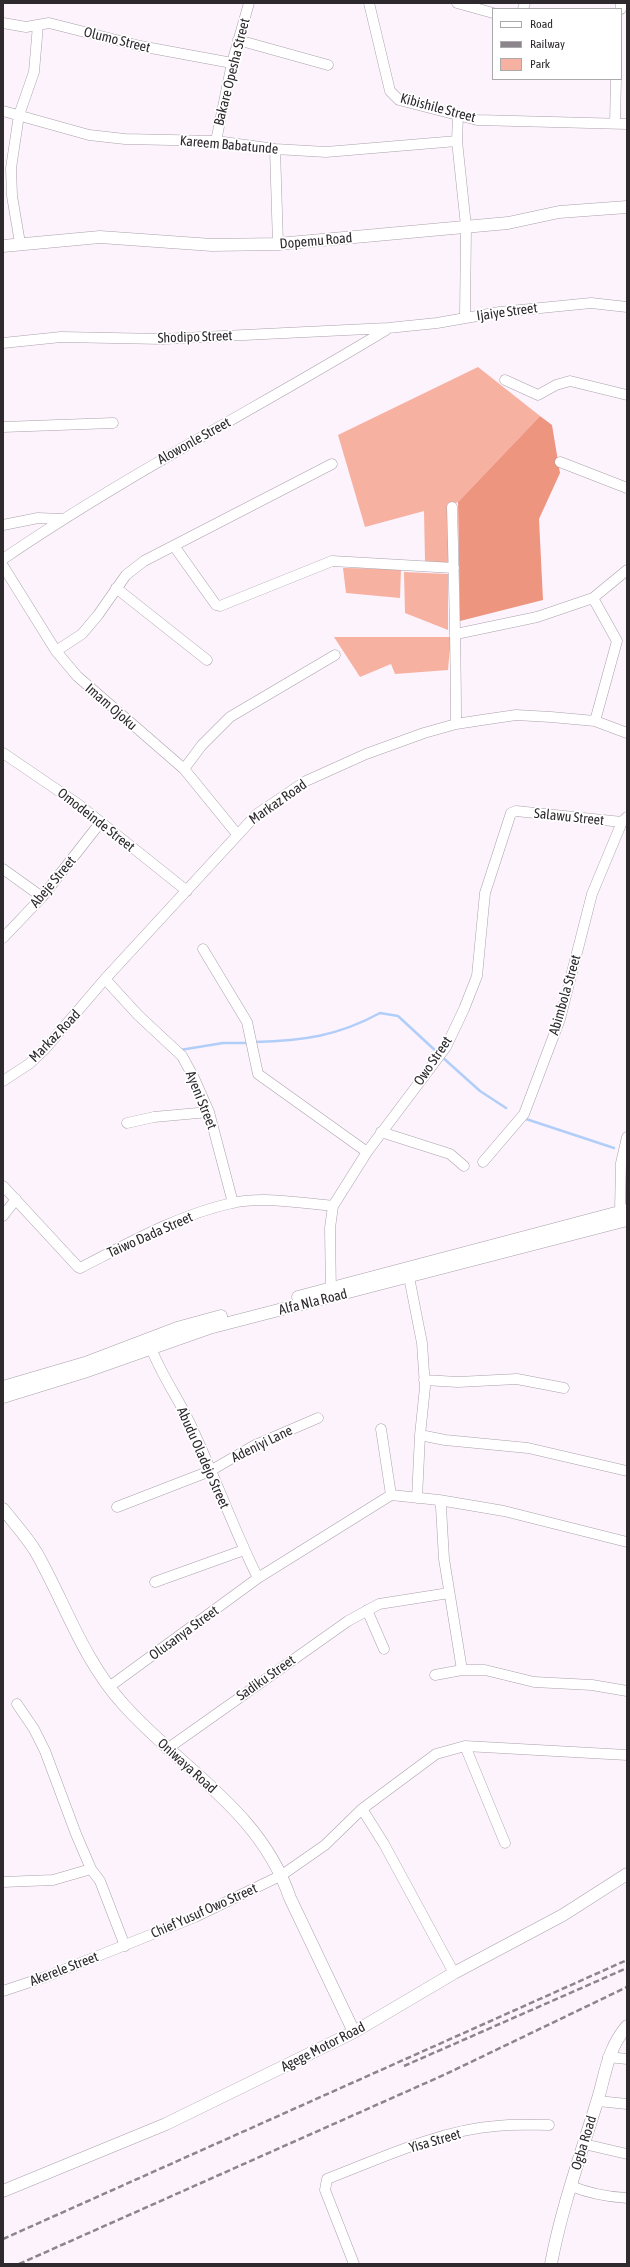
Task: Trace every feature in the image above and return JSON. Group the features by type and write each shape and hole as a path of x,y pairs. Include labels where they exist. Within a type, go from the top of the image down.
{"main road":[{"name":"Dopemu Road","path":"3,246 20,243 100,237 212,245 278,244 508,223 559,212 627,207"},
{"name":"Alfa Nla Road","path":"331,1293 409,1277 625,1216"},
{"name":"Alfa Nla Road","path":"3,1387 149,1343 209,1328 331,1293 625,1216"},
{"name":"Alfa Nla Road","path":"3,1397 84,1372 149,1343"},
{"name":"Oniwaya Road","path":"3,1509 35,1552 86,1652 122,1704 167,1749 248,1822 263,1843 282,1875 290,1898 354,2032"},
{"name":"Agege Motor Road","path":"3,2191 166,2124 354,2032 454,1973 563,1914 627,1874"},
{"name":"Ogba Road","path":"551,2264 559,2224 598,2101 608,2057 627,2026"}],"street":[{"name":"Bakare Opesha Street","path":"216,142 232,63 249,3"},
{"name":"Kibishile Street","path":"369,3 390,91 399,100 477,120 627,124"},
{"path":"457,3 492,13"},
{"name":"Olumo Street","path":"3,23 26,27 49,23 140,46 232,63"},
{"path":"20,243 7,168 19,115 34,72 38,25"},
{"path":"238,40 328,65"},
{"path":"615,123 616,80"},
{"name":"Kareem Babatunde","path":"3,110 101,137 125,139 216,142 275,149 326,152 457,141"},
{"path":"458,116 457,141 466,226 465,318"},
{"path":"275,149 278,244"},
{"name":"Ijaiye Street","path":"388,328 591,303 627,307"},
{"name":"Shodipo Street","path":"3,343 61,337 162,339 388,328"},
{"name":"Alowonle Street","path":"3,559 62,519 170,454 288,389 388,328"},
{"path":"505,380 538,395 543,394 556,385 570,381 627,395"},
{"path":"3,427 112,423"},
{"path":"560,462 627,488"},
{"path":"56,652 82,634 98,615 126,575 144,561 332,464"},
{"path":"452,507 456,634 456,724"},
{"path":"3,525 38,518 62,519"},
{"path":"174,546 216,605 220,606 332,561 454,568"},
{"name":"Imam Ojoku","path":"3,566 56,652 77,676 104,701 184,770 237,834"},
{"path":"456,634 537,617 593,598 627,570"},
{"path":"116,588 207,660"},
{"path":"593,598 617,641 595,722"},
{"path":"184,770 202,745 230,717 335,655"},
{"name":"Markaz Road","path":"3,1081 29,1064 44,1049 237,834 257,814 306,782 366,754 424,733 456,724 516,715 595,722 627,733"},
{"name":"Omodeinde Street","path":"3,753 59,790 187,890"},
{"name":"Salawu Street","path":"516,811 625,819"},
{"name":"Owo Street","path":"331,1293 330,1228 333,1206 381,1132 446,1047 477,976 485,893 508,819 511,813 516,811"},
{"name":"Abimbola Street","path":"483,1162 524,1114 560,1019 592,894 625,819"},
{"name":"Abeje Street","path":"3,938 42,897 100,823"},
{"path":"3,869 42,897"},
{"path":"203,948 247,1022 251,1035 258,1074 367,1152"},
{"name":"Ayeni Street","path":"105,980 138,1015 182,1056 200,1089 209,1112 233,1203"},
{"path":"127,1122 154,1117 209,1112"},
{"path":"381,1132 450,1154 464,1166"},
{"path":"625,1216 621,1163 627,1139"},
{"name":"Taiwo Dada Street","path":"3,1186 80,1268 142,1236 205,1211 233,1203 261,1201 333,1206"},
{"path":"3,1216 16,1199"},
{"path":"409,1277 422,1343 424,1380 417,1498"},
{"name":"Abudu Oladejo Street","path":"149,1343 193,1430 244,1550 258,1578"},
{"path":"424,1380 458,1382 516,1379 564,1388"},
{"name":"Adeniyi Lane","path":"117,1507 210,1471 255,1445 318,1418"},
{"path":"381,1429 391,1495 400,1494 417,1498 439,1500 504,1511 627,1542"},
{"path":"420,1435 445,1440 528,1448 627,1471"},
{"name":"Olusanya Street","path":"109,1687 258,1578 318,1538 391,1495"},
{"path":"439,1500 442,1507 444,1559 462,1670"},
{"path":"155,1582 244,1550"},
{"name":"Sadiku Street","path":"167,1749 348,1621 367,1610 379,1604 449,1593"},
{"path":"367,1610 384,1649"},
{"path":"434,1675 462,1670 485,1670 534,1682 592,1685 627,1691"},
{"path":"17,1704 34,1729 45,1751 91,1869 100,1881 126,1946"},
{"path":"465,1746 505,1843"},
{"name":"Chief Yusuf Owo Street","path":"126,1946 195,1917 282,1875 325,1845 362,1809 436,1754 465,1746 627,1755"},
{"path":"362,1809 384,1844 454,1973"},
{"path":"3,1882 53,1880 91,1869"},
{"name":"Akerele Street","path":"3,1991 126,1946"},
{"path":"608,2057 627,2059"},
{"path":"598,2101 627,2104"},
{"name":"Yisa Street","path":"354,2264 325,2190 327,2179 389,2155 452,2134 496,2126 549,2125"},
{"path":"584,2144 627,2154"},
{"path":"571,2186 613,2197 627,2198"}],"green space":[{"path":"478,367 540,416 458,502 447,507 449,564 425,562 424,511 365,527 338,435"},
{"path":"343,568 401,569 400,598 346,593"},
{"path":"404,572 448,574 448,630 405,613"},
{"path":"334,637 451,637 448,670 395,674 391,664 360,677"}],"shaded area":[{"path":"540,416 552,425 560,473 539,519 543,600 460,621 458,502"}],"waterway":[{"path":"255,1042 319,1036 349,1027 380,1013 398,1016 438,1053"},
{"path":"180,1050 223,1043 248,1043"},
{"path":"441,1056 480,1091 506,1108"},
{"path":"523,1118 614,1148"}],"railway":[{"path":"3,2239 627,1960"},
{"path":"404,2066 627,1968"},
{"path":"19,2264 446,2074 627,1987"}]}
